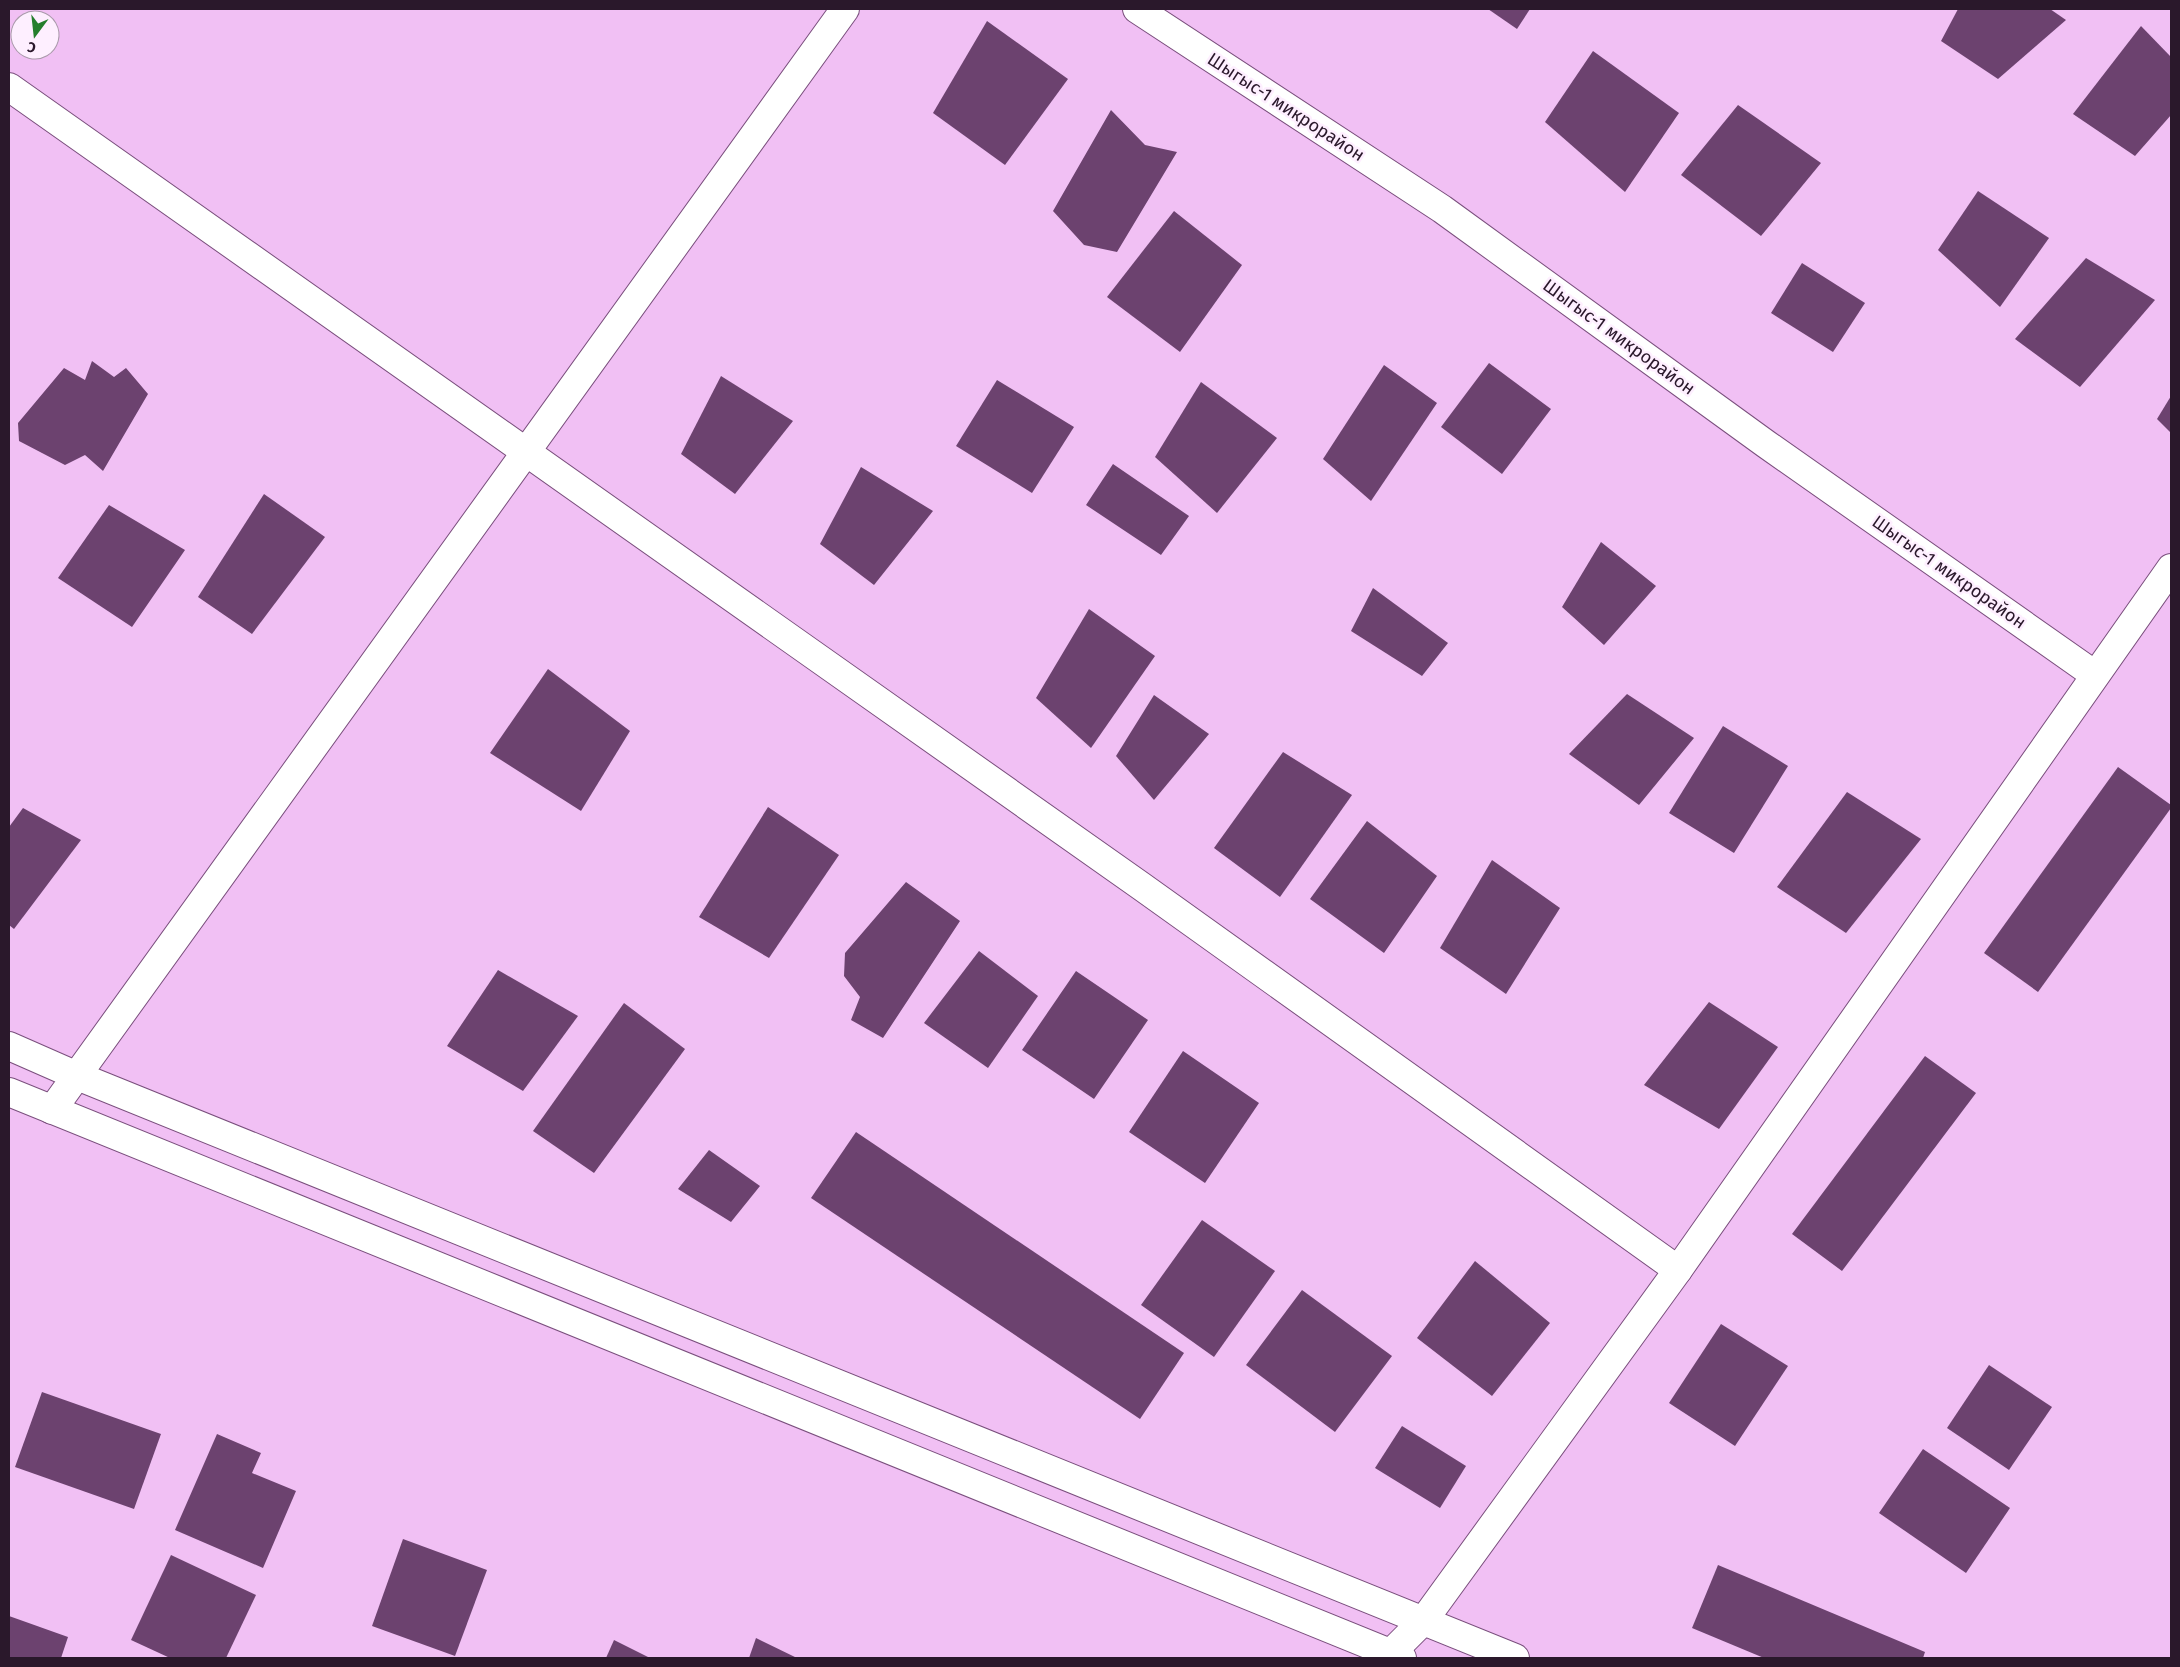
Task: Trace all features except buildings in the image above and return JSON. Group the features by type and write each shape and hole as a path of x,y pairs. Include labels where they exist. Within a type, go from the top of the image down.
{"street":[{"path":"52,1110 524,452 845,9"},
{"name":"Шыгыс-1 микрорайон","path":"1137,9 1442,209 1766,444 2095,674"},
{"path":"9,87 1149,891 1678,1270"},
{"path":"9,1092 1392,1656 1424,1620 1678,1270 2171,568"},
{"path":"9,1046 76,1075 1515,1658"}]}
